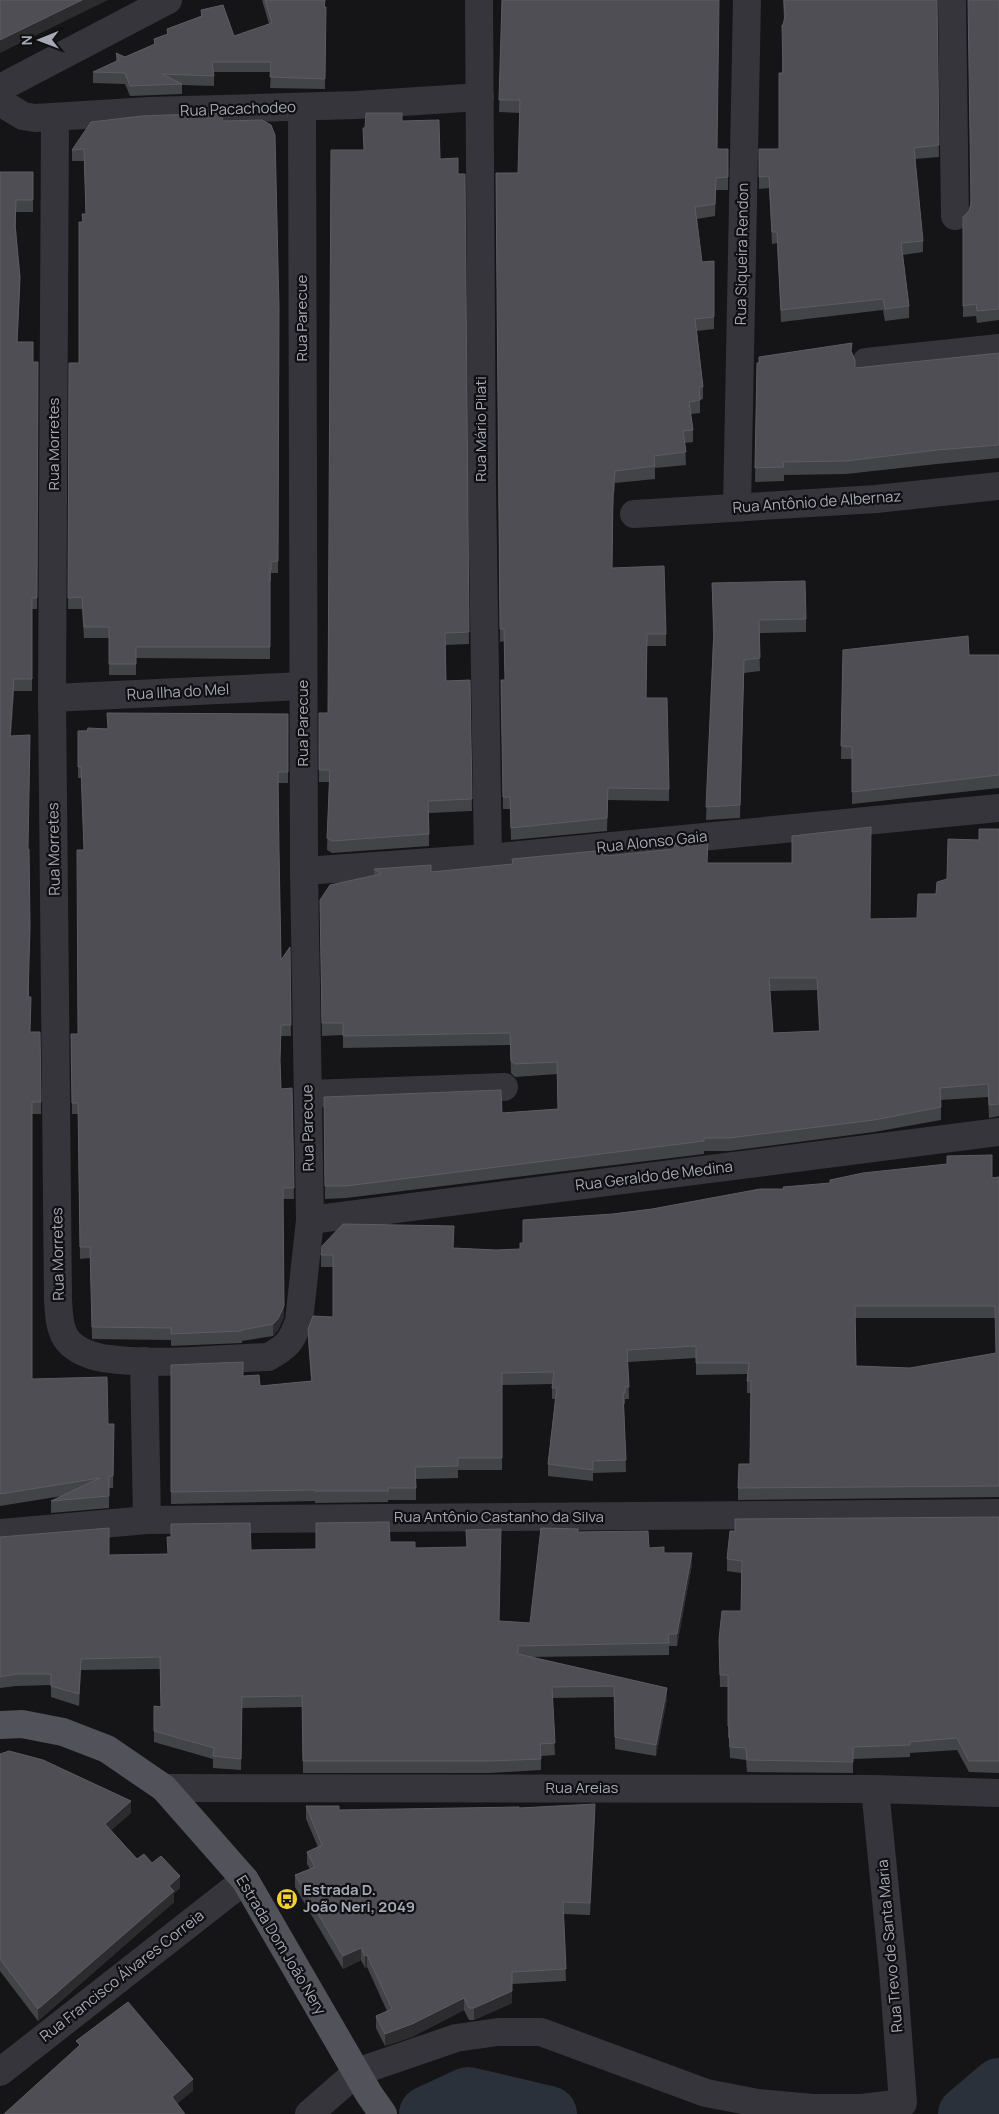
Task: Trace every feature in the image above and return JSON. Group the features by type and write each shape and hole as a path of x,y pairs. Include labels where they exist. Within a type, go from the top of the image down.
{"main road":[{"name":"Estrada Dom João Nery","path":"0,1725 22,1724 63,1732 107,1749 164,1788 244,1880 370,2093"}],"street":[{"path":"0,88 168,0"},
{"name":"Rua Mário Pilati","path":"480,0 482,486 488,858"},
{"name":"Rua Siqueira Rendon","path":"737,508 747,0"},
{"path":"952,0 954,216"},
{"name":"Rua Pacachodeo","path":"0,102 23,116 55,118 148,111 302,107 480,97"},
{"name":"Rua Parecue","path":"293,1337 299,1321 310,1220 304,871 302,107"},
{"name":"Rua Morretes","path":"55,118 52,698 58,1300 61,1324 67,1340 80,1351 101,1358 144,1361 268,1357 284,1349 293,1337"},
{"path":"866,362 999,348"},
{"name":"Rua Antônio de Albernaz","path":"634,514 876,499 999,486"},
{"name":"Rua Ilha do Mel","path":"52,698 303,686"},
{"name":"Rua Alonso Gaia","path":"304,871 488,858 999,808"},
{"path":"308,1094 504,1087"},
{"name":"Rua Geraldo de Medina","path":"310,1220 999,1132"},
{"path":"144,1361 147,1520"},
{"name":"Rua Antônio Castanho da Silva","path":"0,1533 147,1520 999,1513"},
{"name":"Rua Areias","path":"164,1788 875,1788 999,1792"},
{"name":"Rua Trevo de Santa Maria","path":"370,2093 456,2038 498,2032 541,2032 706,2093 758,2103 813,2108 862,2108 903,2103 893,1968 875,1788"},
{"name":"Rua Francisco Álvares Correia","path":"0,2072 244,1880"},
{"path":"309,2114 370,2093"}],"building":[{"path":"0,0 82,0 0,40"},
{"path":"265,0 325,0 325,79 270,77 271,62 212,62 214,76 162,74 182,84 130,86 125,73 93,72 119,60 116,53 125,57 155,44 154,39 168,34 167,29 202,16 201,10 223,5 234,36 272,23"},
{"path":"502,0 719,0 717,149 728,149 728,177 716,178 715,204 695,207 702,262 714,261 714,317 695,319 703,387 699,387 700,400 689,402 693,430 683,431 686,452 654,456 655,466 615,471 612,568 664,566 666,634 647,634 646,698 667,698 669,789 608,788 607,818 511,828 510,797 503,797 501,680 505,680 504,629 500,629 496,173 518,173 520,100 499,100"},
{"path":"784,0 937,0 939,145 914,148 923,241 901,243 909,306 885,309 883,299 781,310 777,232 772,232 769,176 759,177 759,149 779,149 779,73 783,73 782,25 785,16"},
{"path":"968,0 999,0 999,309 977,311 976,304 963,306 963,217 969,211 971,204"},
{"path":"221,113 223,121 262,120 271,125 275,135 279,308 278,561 271,562 270,570 270,647 136,647 136,664 109,664 109,627 84,627 82,597 68,598 69,363 79,363 79,222 83,222 82,214 86,214 84,149 72,150 91,122 142,116"},
{"path":"366,113 402,113 402,121 439,120 440,159 458,158 458,174 465,174 469,632 445,633 446,681 470,680 472,799 428,801 429,834 332,841 327,838 330,770 319,770 319,713 328,713 331,150 364,150 363,128 365,128"},
{"path":"0,172 33,172 33,200 16,200 15,225 20,277 17,342 33,342 33,362 38,362 37,598 32,598 32,679 14,679 10,736 30,735 28,997 31,997 30,1032 40,1032 41,1102 32,1102 32,1379 107,1377 108,1424 114,1424 113,1476 109,1476 109,1496 51,1501 100,1478 0,1494"},
{"path":"852,343 851,351 855,360 855,368 999,353 999,445 846,461 783,462 784,467 755,468 757,363 759,363 759,357"},
{"path":"805,581 806,619 759,620 760,658 744,660 740,805 706,807 714,632 712,583"},
{"path":"968,636 969,655 999,655 999,775 852,792 852,747 841,746 843,650"},
{"path":"107,713 288,714 288,772 278,772 281,960 290,947 291,1025 281,1025 280,1059 281,1089 292,1088 294,1188 283,1188 284,1306 278,1319 273,1324 242,1331 171,1334 171,1328 92,1327 90,1247 80,1247 78,1103 72,1103 71,1034 78,1034 77,850 84,850 81,767 78,767 78,731 87,731 88,728 108,729"},
{"path":"871,827 870,919 917,918 918,894 936,894 937,882 947,879 948,839 979,840 979,829 999,829 999,1104 989,1105 988,1084 940,1088 941,1107 874,1120 729,1138 704,1138 704,1141 346,1186 325,1186 324,1097 501,1090 502,1113 558,1109 557,1062 515,1064 511,1061 510,1033 343,1036 343,1023 322,1023 320,900 330,885 381,874 374,869 431,865 431,872 513,864 512,859 606,850 606,856 674,849 675,843 708,840 707,863 792,863 792,836","holes":["769,978 817,978 820,1031 773,1033"]},
{"path":"992,1155 992,1178 999,1177 999,1486 738,1488 739,1464 750,1464 751,1381 747,1381 749,1363 696,1363 696,1346 627,1350 629,1387 625,1387 625,1393 623,1393 626,1460 593,1461 593,1470 548,1464 557,1388 552,1388 554,1372 502,1373 502,1458 458,1458 458,1466 415,1467 416,1488 388,1488 388,1491 171,1492 171,1365 243,1362 243,1376 259,1375 260,1386 312,1381 308,1329 313,1316 333,1317 333,1255 321,1255 322,1246 343,1224 454,1226 453,1248 520,1249 520,1243 523,1243 523,1220 613,1214 652,1209 760,1189 784,1189 783,1187 830,1183 830,1180 863,1173 947,1164 947,1156","holes":["855,1306 995,1306 996,1353 910,1368 856,1366"]},
{"path":"999,1517 999,1761 969,1761 957,1738 910,1742 910,1745 853,1747 853,1762 747,1760 746,1748 730,1747 728,1675 720,1675 719,1639 722,1611 741,1611 742,1561 727,1559 730,1531 735,1531 735,1519"},
{"path":"389,1522 390,1542 415,1542 415,1548 467,1547 466,1530 501,1529 499,1621 530,1623 541,1528 578,1529 578,1532 648,1531 649,1548 664,1547 664,1553 692,1553 677,1634 668,1634 669,1643 518,1646 518,1654 667,1688 656,1745 615,1737 614,1686 552,1687 555,1743 540,1744 541,1759 490,1761 303,1761 302,1696 242,1697 241,1759 213,1756 214,1748 154,1731 154,1706 161,1707 160,1657 81,1659 79,1694 51,1686 51,1674 16,1674 0,1677 0,1537 109,1528 109,1555 168,1554 167,1537 171,1537 171,1524 250,1523 251,1550 316,1549 316,1523"},
{"path":"9,1751 43,1760 131,1801 105,1824 137,1859 144,1854 152,1863 161,1856 180,1876 169,1886 174,1891 38,2009 0,1959 0,1754"},
{"path":"595,1804 590,1903 563,1902 566,1969 512,1972 512,1991 474,2008 469,2008 464,1998 412,2024 385,2034 376,2016 392,2009 367,1955 365,1956 361,1948 343,1956 295,1875 315,1867 307,1852 322,1845 306,1806 339,1806 339,1810 519,1808"},
{"path":"128,2002 193,2079 172,2097 185,2114 4,2114 80,2045 76,2041"}],"waterway":[{"path":"966,2114 999,2086"},
{"path":"427,2114 468,2095 549,2114"}],"place":[{"name":"Estrada D. João Neri, 2049","path":"287,1899"}]}
